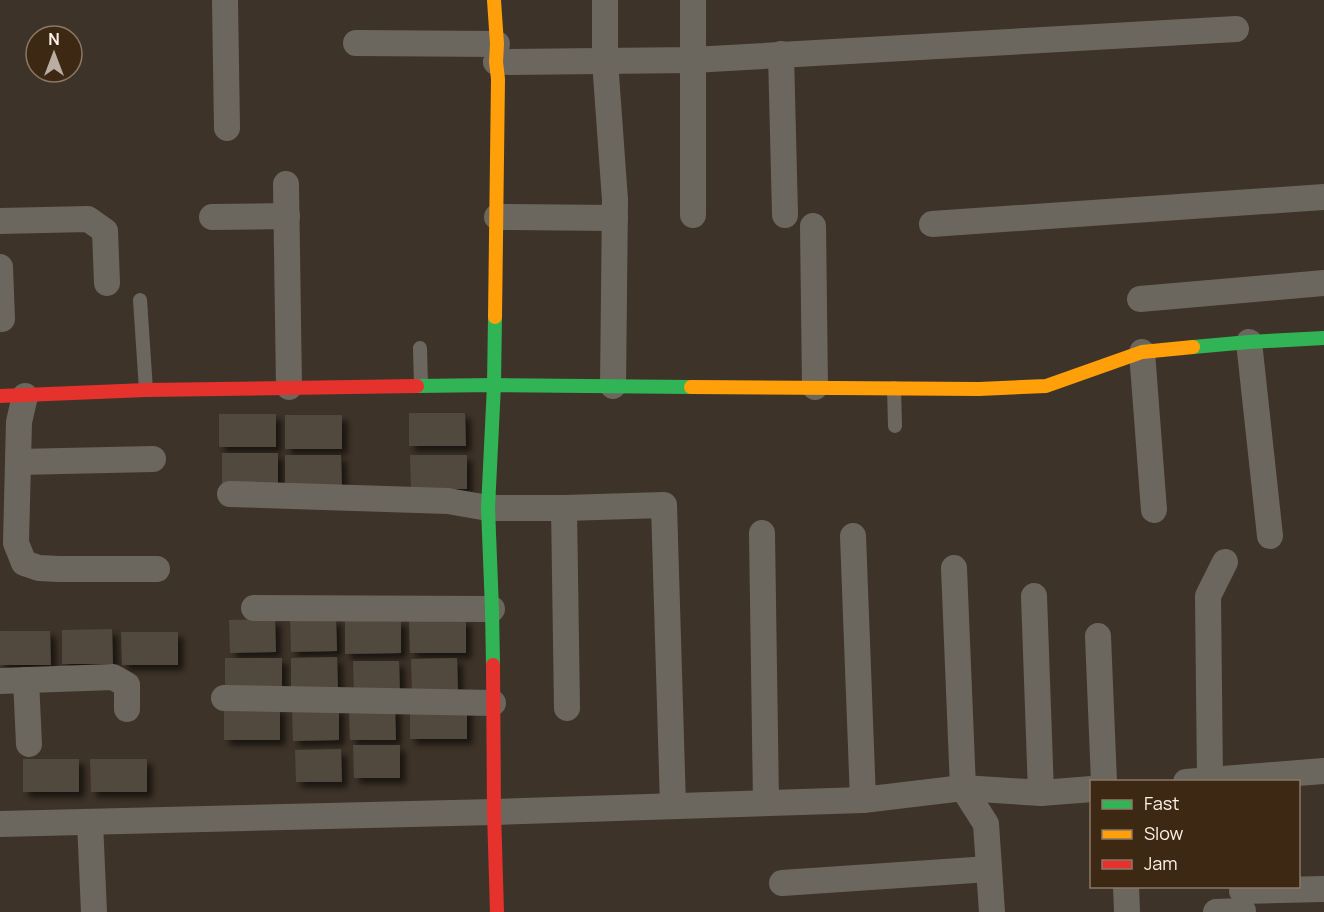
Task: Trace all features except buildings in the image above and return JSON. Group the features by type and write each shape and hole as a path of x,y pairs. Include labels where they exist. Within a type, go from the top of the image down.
{"street":[{"path":"225,0 227,128"},
{"path":"494,0 498,80 497,217 494,385 488,508 498,912"},
{"path":"605,0 605,60 615,218 613,386"},
{"path":"693,0 693,215"},
{"path":"356,43 605,60 693,60 1236,29"},
{"path":"781,54 785,215"},
{"path":"286,184 290,387"},
{"path":"932,224 1324,197"},
{"path":"212,217 287,216"},
{"path":"497,217 615,218"},
{"path":"0,221 88,219 105,231 107,283"},
{"path":"813,226 815,387"},
{"path":"0,267 2,319"},
{"path":"1140,299 1324,283"},
{"path":"157,569 59,569 39,568 24,563 15,543 19,422 12,396 146,390 494,385 979,389 1046,386 1142,352 1324,338"},
{"path":"1249,342 1270,536"},
{"path":"1142,352 1154,510"},
{"path":"18,462 153,459"},
{"path":"230,494 448,501 488,508 664,506 673,806"},
{"path":"564,508 567,708"},
{"path":"762,533 765,803"},
{"path":"853,536 863,800"},
{"path":"1225,562 1208,596 1216,780 1324,771"},
{"path":"954,568 963,788 986,824 992,912"},
{"path":"1034,596 1041,793"},
{"path":"255,608 492,609"},
{"path":"1098,636 1104,780"},
{"path":"0,681 113,677 127,685 127,709"},
{"path":"26,680 29,744"},
{"path":"224,698 493,702"},
{"path":"0,824 863,800 963,788 1041,793 1090,789"},
{"path":"90,822 94,912"},
{"path":"782,883 989,869"},
{"path":"1126,888 1127,912"},
{"path":"1216,912 1242,900 1324,888"}],"lane":[{"path":"140,300 146,390"},
{"path":"420,348 421,386"},
{"path":"894,388 895,426"}],"traffic: fast":[{"path":"493,665 488,508 495,317"},
{"path":"1193,347 1324,338"},
{"path":"417,386 691,387"}],"traffic: slow":[{"path":"494,0 498,79 495,317"},
{"path":"691,387 979,389 1046,386 1142,352 1193,347"}],"traffic: jam":[{"path":"0,396 146,390 417,386"},
{"path":"493,665 497,912"}]}
